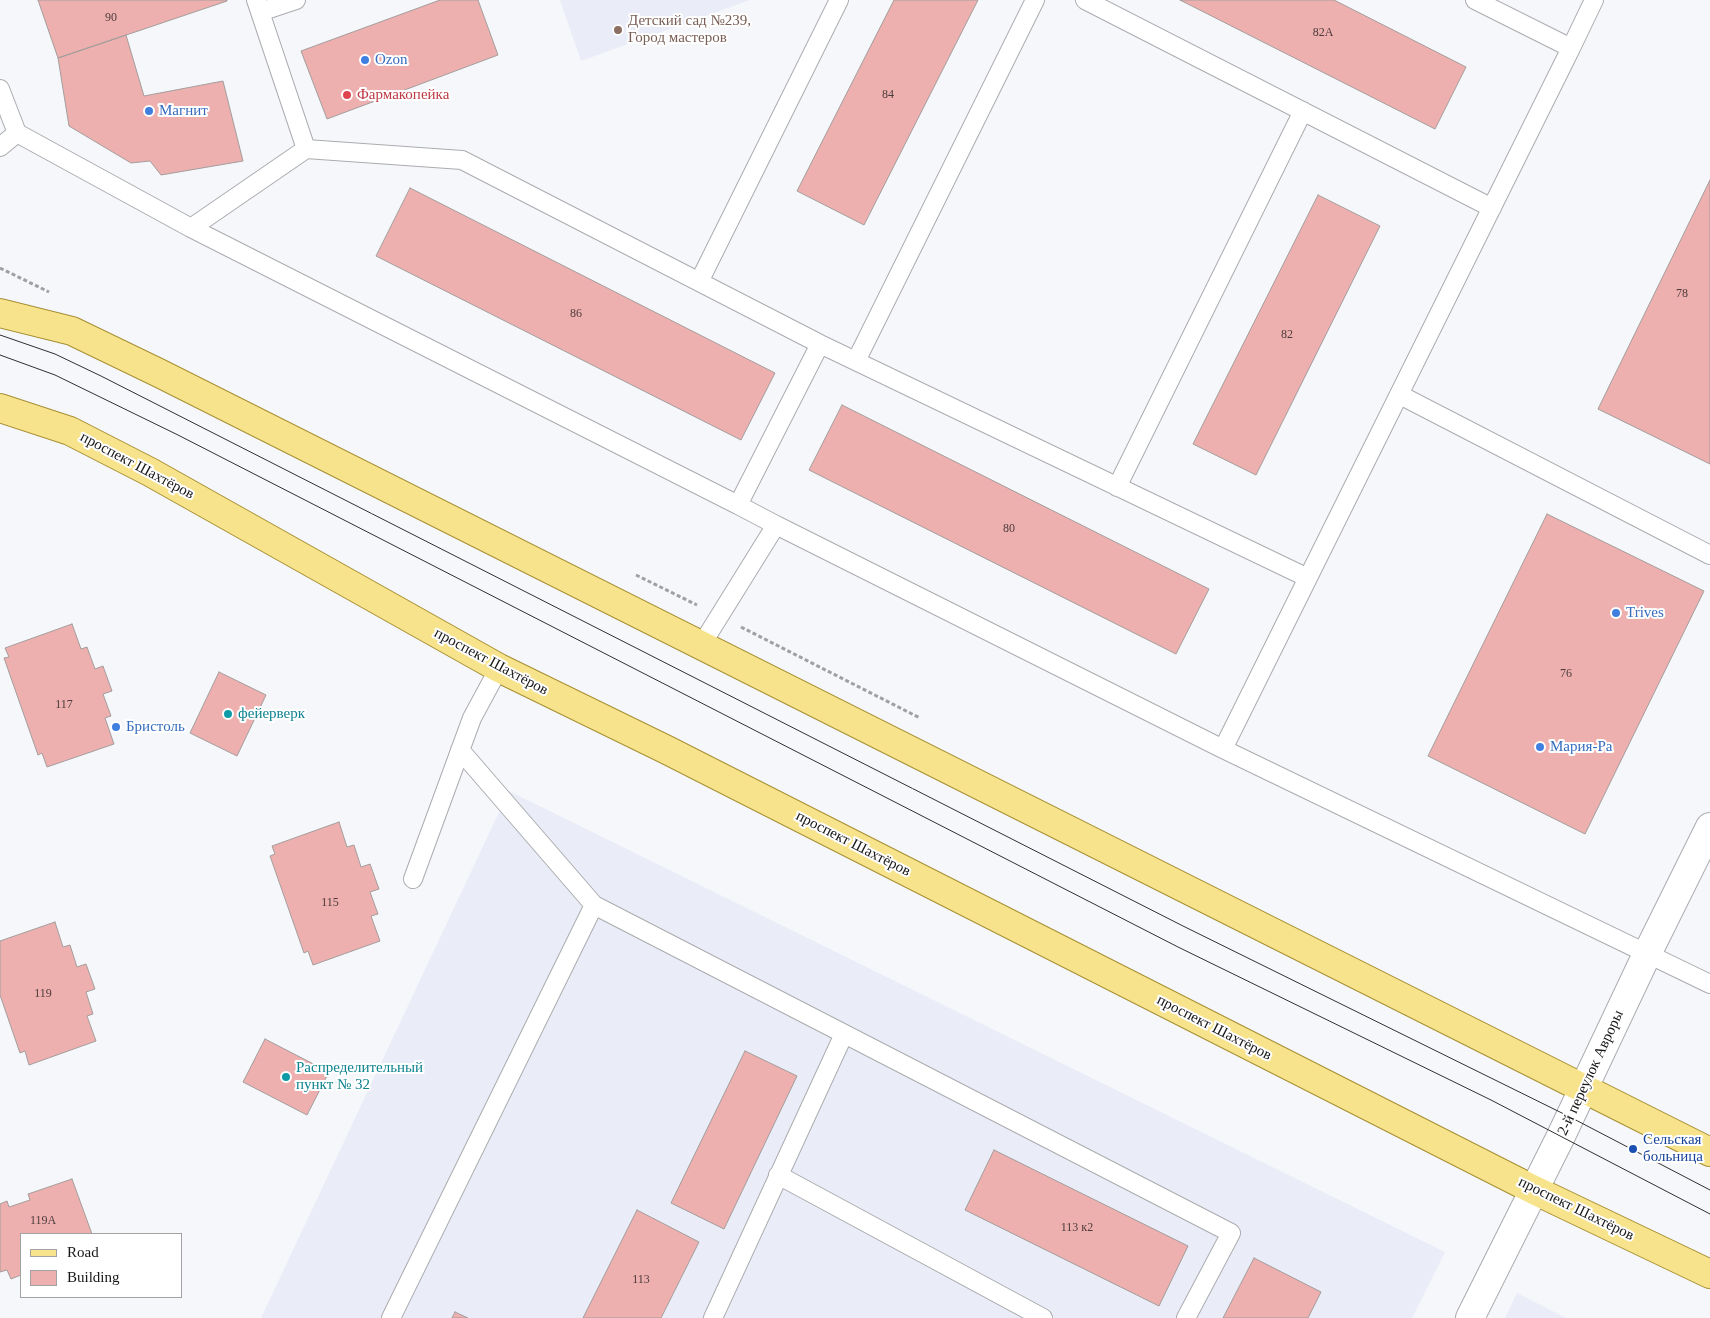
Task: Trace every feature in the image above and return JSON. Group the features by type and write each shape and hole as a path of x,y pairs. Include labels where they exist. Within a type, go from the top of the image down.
{"main road":[{"path":"0,312 72,331 702,644 1710,1152"},
{"name":"проспект Шахтёров","path":"0,408 70,431 150,472 499,668 676,754 1534,1190 1710,1274"}],"street":[{"name":"2-й переулок Авроры","path":"1470,1318 1710,827"}],"lane":[{"path":"296,0 258,6 306,149"},
{"path":"699,282 839,0"},
{"path":"856,361 1036,0"},
{"path":"1085,0 1492,208"},
{"path":"1475,0 1571,48"},
{"path":"1223,749 1594,0"},
{"path":"0,89 17,133 191,228 1223,749 1648,952 1710,984"},
{"path":"1117,487 1303,111"},
{"path":"0,147 17,133"},
{"path":"191,228 306,149 462,160 820,344 1308,578"},
{"path":"738,505 820,344"},
{"path":"1400,395 1710,555"},
{"path":"702,644 776,525"},
{"path":"413,879 472,718 499,668"},
{"path":"460,750 594,905 1231,1232 1186,1318"},
{"path":"391,1318 594,905"},
{"path":"713,1318 844,1034"},
{"path":"778,1175 1039,1317"}],"shaded area":[{"name":"Детский сад №239, Город мастеров","path":"560,0 750,0 581,61"},
{"path":"509,791 1445,1252 1412,1318 261,1318"},
{"path":"1517,1293 1566,1318 1505,1318"}],"building":[{"path":"38,0 227,0 227,1 58,58"},
{"path":"440,0 478,0 498,55 327,119 301,51"},
{"path":"894,0 978,0 864,225 797,191"},
{"path":"1180,0 1334,0 1466,67 1435,129"},
{"name":"Магнит","path":"126,35 144,96 223,81 243,161 161,175 150,161 131,163 69,126 58,58"},
{"path":"1710,180 1710,464 1598,409"},
{"path":"410,188 775,373 741,440 376,256"},
{"path":"1318,195 1380,226 1256,475 1193,444"},
{"path":"842,405 1209,589 1176,654 809,470"},
{"path":"1547,514 1704,591 1585,834 1428,756"},
{"path":"72,624 81,649 87,647 95,669 103,666 112,691 103,694 111,716 105,718 114,744 47,767 42,753 38,755 4,658 9,657 5,648"},
{"name":"фейерверк","path":"219,672 266,695 237,756 190,733"},
{"path":"339,822 347,847 354,845 361,867 370,864 379,889 370,892 378,914 371,916 380,941 313,965 308,951 304,953 270,856 275,854 272,846"},
{"path":"55,922 63,947 70,945 77,967 86,964 95,989 86,992 93,1014 87,1016 96,1041 29,1065 25,1051 20,1053 0,995 0,941"},
{"name":"Распределительный пункт № 32","path":"265,1039 329,1072 307,1115 243,1082"},
{"path":"745,1051 797,1076 724,1229 671,1203"},
{"path":"994,1150 1188,1246 1159,1306 965,1210"},
{"path":"72,1179 92,1233 20,1233 20,1275 11,1279 7,1270 0,1272 0,1204 7,1201 9,1207 30,1200 28,1194"},
{"path":"637,1210 699,1242 661,1318 583,1318"},
{"path":"1254,1258 1321,1292 1308,1318 1223,1318"},
{"path":"455,1312 468,1318 452,1318"}],"tram line":[{"path":"0,335 55,354 101,376 1183,926 1570,1117 1710,1190"},
{"path":"0,355 55,375 178,435 1178,947 1491,1100 1710,1214"}],"place":[{"name":"Детский сад №239, Город мастеров","path":"618,30"},
{"name":"Ozon","path":"365,60"},
{"name":"Фармакопейка","path":"347,95"},
{"name":"Магнит","path":"149,111"},
{"name":"Trives","path":"1616,613"},
{"name":"фейерверк","path":"228,714"},
{"name":"Бристоль","path":"116,727"},
{"name":"Мария-Ра","path":"1540,747"},
{"name":"Распределительный пункт № 32","path":"286,1077"},
{"name":"Сельская больница","path":"1633,1149"}]}
